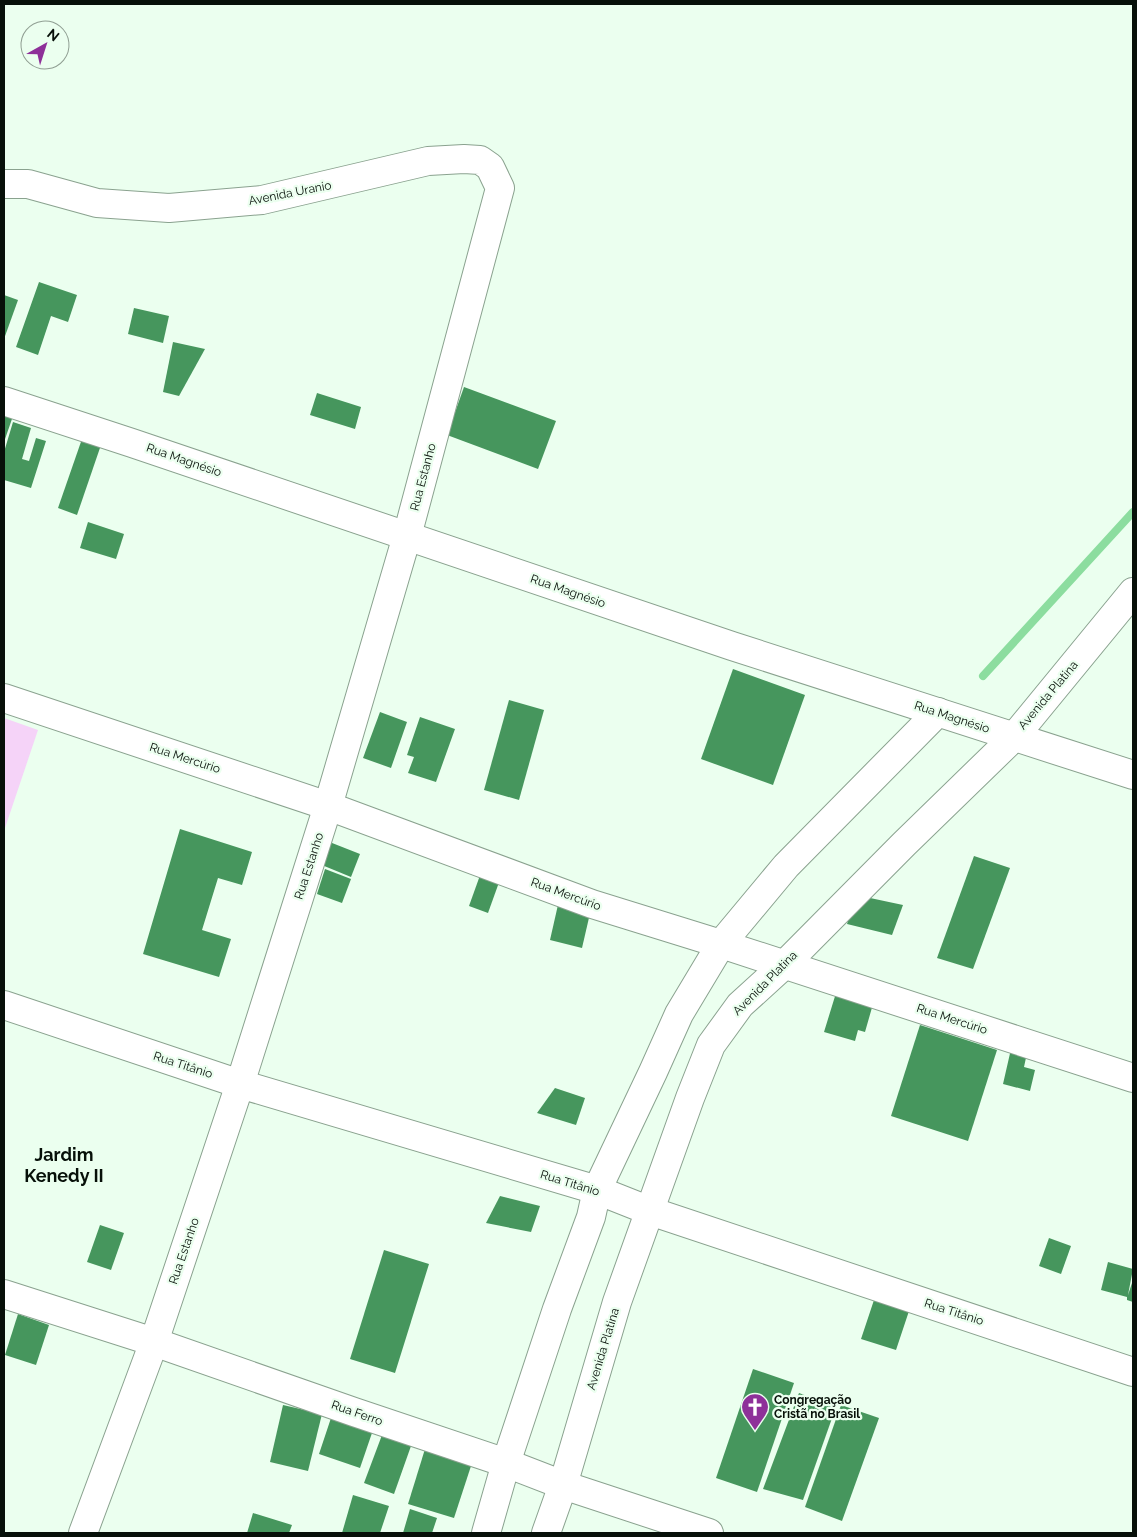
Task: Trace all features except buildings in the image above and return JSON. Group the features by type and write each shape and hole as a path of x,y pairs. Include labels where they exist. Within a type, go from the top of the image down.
{"street":[{"name":"Avenida Uranio","path":"4,184 28,184 97,203 169,208 262,200 428,161 464,159 480,160 490,166 500,188"},
{"name":"Rua Estanho","path":"83,1533 154,1342 240,1084 328,806 407,536 500,188"},
{"name":"Rua Magnésio","path":"4,401 732,646 1133,774"},
{"name":"Avenida Platina","path":"546,1533 563,1485 618,1302 690,1098 711,1045 740,1005 784,965 1014,736 1133,592"},
{"name":"Rua Mercúrio","path":"4,698 328,806 592,904 1133,1078"},
{"path":"486,1533 506,1463 590,1216 597,1190 654,1072 679,1014 721,944 786,866 938,712"},
{"name":"Rua Titânio","path":"4,1004 240,1084 597,1190 650,1211 1133,1372"},
{"name":"Rua Ferro","path":"4,1294 154,1342 344,1409 506,1463 563,1485 709,1533"}],"shaded area":[{"path":"4,718 38,730 4,831"}],"waterway":[{"path":"983,676 1133,512"}],"place":[{"name":"Congregação Cristã no Brasil","path":"755,1431"}],"district":[{"name":"Jardim Kenedy II","path":"64,1165"}]}
